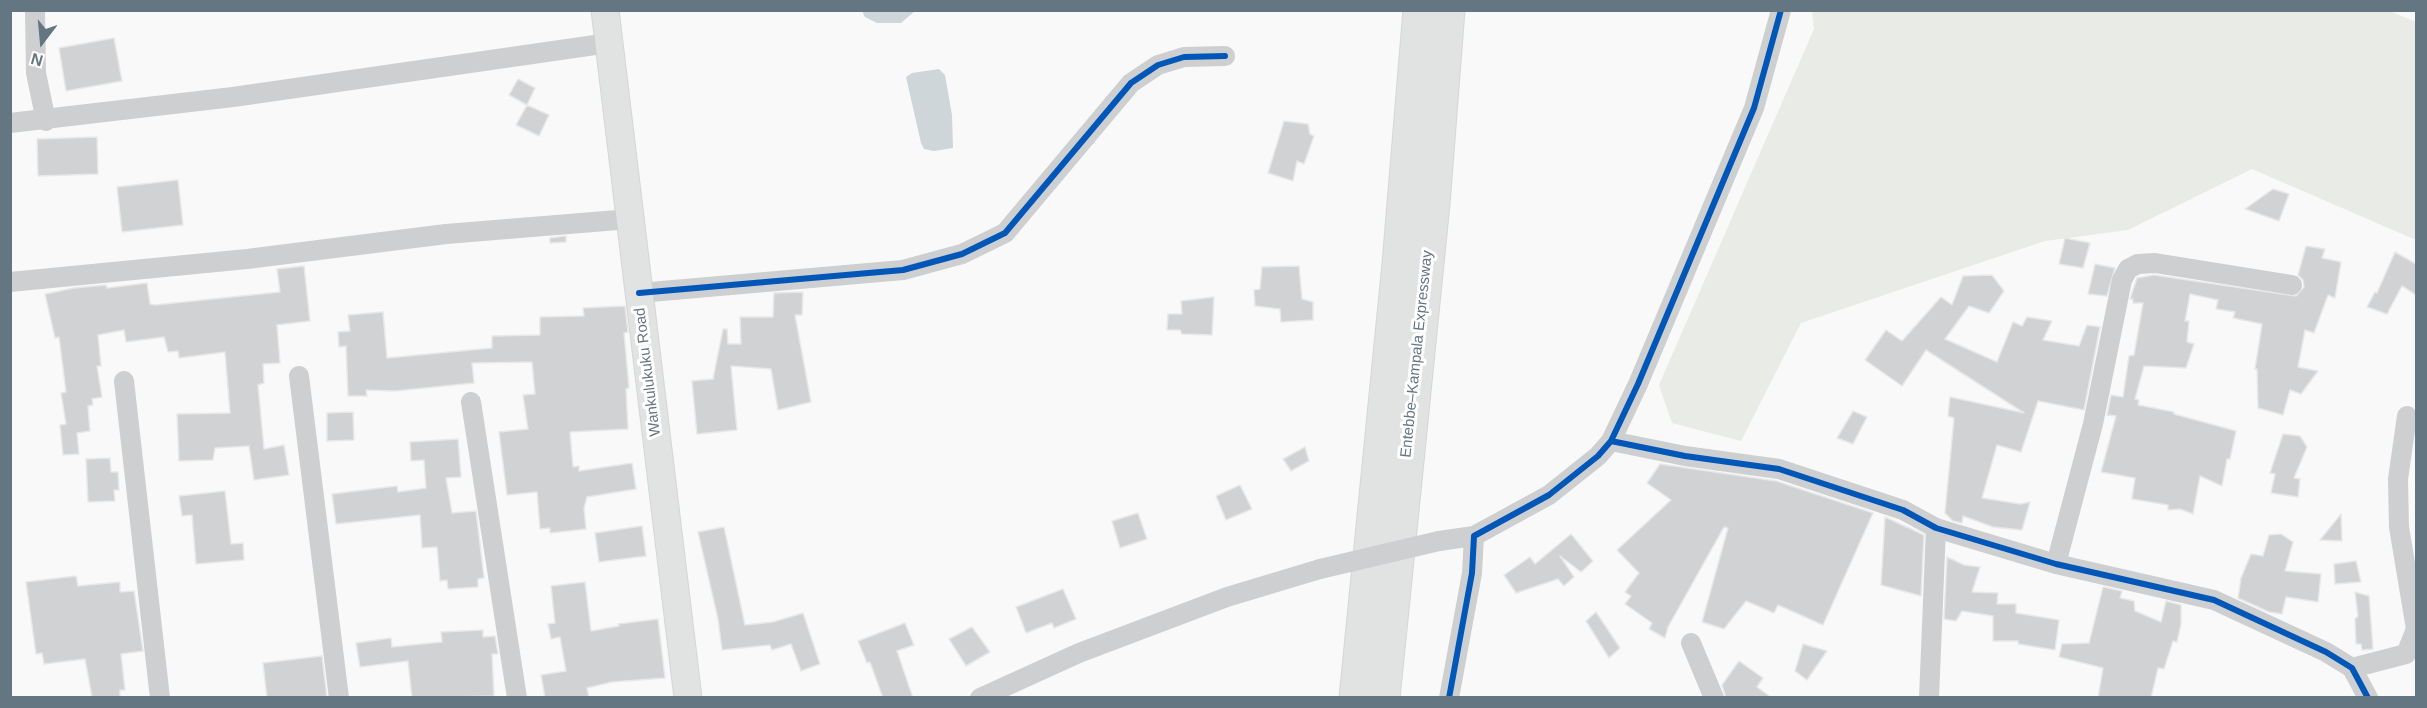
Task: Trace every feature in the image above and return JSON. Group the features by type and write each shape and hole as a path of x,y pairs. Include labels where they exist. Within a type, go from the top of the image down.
{"highway":[{"name":"Entebbe–Kampala Expressway","path":"1356,698 1398,276 1420,10"},
{"name":"Entebbe–Kampala Expressway","path":"1383,698 1433,204 1448,10"}],"main road":[{"name":"Wankulukuku Road","path":"605,10 688,698"}],"street":[{"path":"35,10 36,73 46,121"},
{"path":"980,698 1079,653 1227,597 1320,569 1439,541 1474,536 1549,495 1598,456 1611,441 1638,384 1754,108 1781,10"},
{"path":"10,123 46,121 609,43"},
{"path":"639,293 903,270 962,254 1005,233 1131,83 1158,65 1175,60 1225,56"},
{"path":"10,282 247,259 446,234 630,219"},
{"path":"2056,564 2090,435 2122,280 2128,268 2138,264 2155,263 2292,285"},
{"path":"299,376 339,698"},
{"path":"124,381 160,698"},
{"path":"471,402 518,698"},
{"path":"2352,668 2406,654 2416,629 2399,527 2398,479 2406,416"},
{"path":"1611,441 1685,456 1779,469 1903,510 1936,528 2056,564 2214,600 2326,652 2352,668 2368,698"},
{"path":"1929,698 1936,528"},
{"path":"1449,698 1472,573 1474,536"},
{"path":"1691,643 1714,698"}],"shaded area":[{"path":"2387,10 2416,22 2416,240 2252,169 2128,230 2045,241 1801,323 1741,441 1672,423 1659,385 1814,29 1812,11"},
{"path":"862,11 915,11 901,23 877,23 865,17"},
{"path":"939,69 945,75 952,115 953,148 934,151 924,149 921,143 906,77 912,73"}],"building":[{"path":"114,38 122,81 66,91 59,48"},
{"path":"518,79 535,88 527,105 509,95"},
{"path":"527,105 549,115 539,136 516,125"},
{"path":"1284,121 1308,124 1310,134 1314,136 1304,164 1297,161 1293,181 1268,173"},
{"path":"97,137 98,174 38,176 37,139"},
{"path":"178,180 183,225 122,232 117,187"},
{"path":"2273,189 2289,194 2279,221 2245,209"},
{"path":"566,236 566,242 550,243 550,238"},
{"path":"2065,238 2090,243 2083,268 2059,264"},
{"path":"2306,246 2325,249 2322,258 2341,262 2335,298 2328,295 2314,333 2305,330 2298,367 2318,371 2301,394 2290,390 2283,415 2258,408 2257,369 2255,369 2262,324 2233,318 2235,312 2216,309 2218,300 2190,294 2185,321 2189,321 2187,342 2194,344 2186,368 2144,366 2135,399 2139,400 2138,405 2174,412 2174,414 2236,431 2230,459 2227,459 2222,486 2200,476 2193,514 2180,509 2168,510 2168,505 2132,499 2135,478 2101,472 2116,416 2107,415 2111,395 2123,397 2129,356 2134,355 2143,303 2133,303 2133,299 2130,299 2137,278 2154,275 2296,296 2304,287 2303,280 2298,275"},
{"path":"2395,252 2416,264 2416,295 2402,286 2387,314 2367,307 2375,292 2377,293"},
{"path":"2095,264 2115,268 2107,296 2088,294"},
{"path":"304,266 310,321 277,325 280,363 263,364 264,383 258,385 264,449 284,445 289,475 254,480 249,446 215,448 213,460 179,461 177,414 230,413 225,352 179,358 178,351 168,352 164,337 126,342 124,330 98,335 101,366 97,366 102,397 92,399 93,405 88,406 90,431 77,433 79,454 63,455 60,425 66,424 61,393 66,392 59,337 55,338 45,294 74,288 106,285 107,288 147,283 150,304 155,305 280,292 277,269"},
{"path":"1299,266 1302,299 1313,302 1313,320 1281,322 1280,309 1255,306 1254,290 1260,289 1262,267"},
{"path":"1992,275 2004,291 1989,313 1969,306 1945,339 1997,362 2013,322 2022,326 2027,317 2052,321 2043,340 2079,346 2087,325 2100,327 2084,410 2038,401 2021,452 1997,445 1982,498 2020,504 2030,502 2022,530 1993,527 1963,516 1962,523 1953,521 1945,513 1954,418 1948,416 1950,397 2024,413 1926,350 1902,386 1865,360 1886,330 1902,341 1941,297 1952,305 1963,276"},
{"path":"803,292 802,315 795,315 811,402 778,410 771,369 731,366 737,430 697,434 692,381 713,379 723,329 727,329 728,344 741,344 740,317 773,317 774,293"},
{"path":"1214,297 1212,335 1182,334 1180,330 1167,330 1168,314 1182,314 1181,301"},
{"path":"625,306 628,332 624,333 629,388 626,389 628,429 570,432 573,467 579,466 579,471 632,463 636,489 587,497 584,508 586,529 550,533 550,528 540,529 537,492 507,495 499,432 528,429 523,395 535,394 532,362 472,363 474,383 395,391 366,390 367,396 348,396 346,346 339,347 338,332 350,331 348,315 383,312 387,358 492,348 492,336 540,335 540,317 584,316 583,308"},
{"path":"1853,411 1867,417 1853,444 1837,438"},
{"path":"353,412 354,440 327,441 327,413"},
{"path":"2283,434 2300,436 2307,447 2294,478 2300,479 2298,497 2271,493 2275,474 2270,473"},
{"path":"458,439 461,477 446,478 452,513 476,511 484,578 478,579 478,587 448,589 447,580 440,581 437,547 422,548 420,515 336,524 332,494 397,486 398,492 426,488 424,460 411,461 410,442"},
{"path":"1305,447 1309,461 1291,471 1283,459"},
{"path":"110,458 111,472 118,472 119,490 114,490 115,501 88,502 86,459"},
{"path":"1660,464 1776,481 1873,513 1823,625 1778,605 1774,613 1746,601 1724,629 1702,622 1728,528 1724,527 1668,627 1665,638 1649,629 1652,623 1625,604 1631,596 1625,592 1639,573 1617,550 1671,500 1647,483"},
{"path":"1240,485 1252,509 1226,520 1216,496"},
{"path":"225,491 231,544 243,543 244,560 196,564 192,515 182,516 179,496"},
{"path":"1138,513 1147,539 1120,548 1112,521"},
{"path":"2341,514 2342,541 2320,540"},
{"path":"1885,517 1924,535 1921,596 1881,585"},
{"path":"642,526 646,556 599,562 595,533"},
{"path":"724,527 745,625 773,622 803,613 820,664 801,671 791,644 772,650 770,645 722,650 718,619 698,532"},
{"path":"1571,534 1593,561 1581,572 1560,556 1574,577 1564,586 1558,579 1516,593 1504,575 1530,557 1535,564"},
{"path":"2281,534 2293,542 2285,571 2321,574 2318,602 2286,597 2282,614 2269,612 2238,598 2241,578 2251,554 2263,556 2269,535"},
{"path":"1947,557 1964,565 1980,567 1972,592 1998,593 1997,604 2016,604 2016,613 2059,620 2055,650 2018,644 2018,641 1993,641 1993,616 1962,611 1956,621 1944,619"},
{"path":"2356,561 2361,582 2335,584 2334,564"},
{"path":"76,576 78,586 120,582 120,592 134,591 143,651 121,654 125,690 120,690 120,697 92,697 85,659 44,664 42,653 36,654 26,582"},
{"path":"585,582 591,631 619,626 618,624 658,619 665,678 612,682 587,688 589,698 545,698 541,675 566,671 560,637 551,639 548,624 555,623 551,586"},
{"path":"2103,587 2122,591 2120,598 2134,601 2135,611 2161,622 2166,601 2181,605 2181,624 2177,642 2173,641 2164,669 2158,668 2151,698 2098,698 2103,668 2059,657 2062,644 2089,643"},
{"path":"1063,589 1076,619 1054,628 1052,623 1026,633 1016,607"},
{"path":"2355,592 2369,596 2373,649 2362,650 2361,644 2356,644 2355,619 2358,616"},
{"path":"1596,612 1620,648 1609,658 1586,621"},
{"path":"905,623 914,645 897,651 913,698 883,698 870,662 867,663 858,641"},
{"path":"972,627 990,652 966,666 949,639"},
{"path":"483,630 483,637 495,636 498,654 492,654 494,696 412,698 408,661 360,667 356,643 391,638 392,647 442,642 441,632"},
{"path":"1803,644 1827,651 1807,680 1795,671"},
{"path":"322,656 327,698 267,698 263,663"},
{"path":"1739,661 1763,678 1757,687 1772,698 1726,698 1722,685"}],"cycle path":[{"path":"1449,698 1472,573 1474,536 1549,495 1598,456 1611,441 1638,384 1754,108 1781,10"},
{"path":"639,293 903,270 962,254 1005,233 1131,83 1158,65 1184,57 1225,56"},
{"path":"1611,441 1685,456 1779,469 1903,510 1936,528 2056,564 2214,600 2326,652 2352,668 2368,698"}]}
